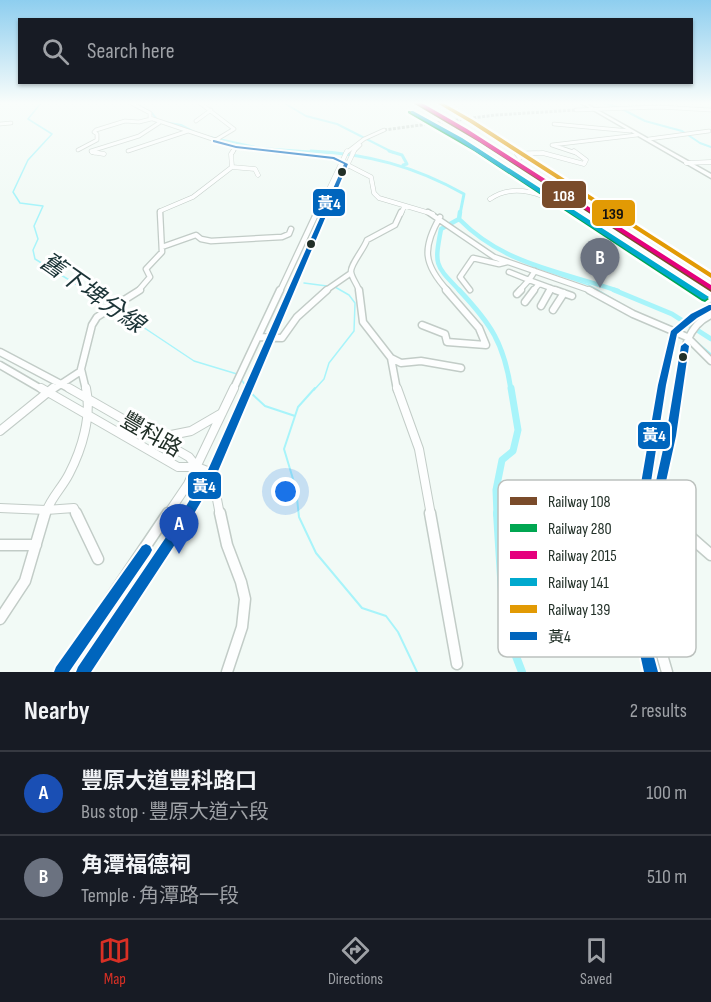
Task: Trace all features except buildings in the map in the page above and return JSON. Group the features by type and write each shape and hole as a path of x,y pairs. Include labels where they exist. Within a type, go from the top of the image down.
{"main road":[{"path":"641,134 711,175"},
{"path":"637,135 688,162"}],"street":[{"path":"78,150 97,140 97,134"},
{"path":"104,154 91,151 142,134"},
{"path":"128,151 177,134"},
{"path":"201,134 236,147 344,160 350,158 365,140"},
{"path":"218,139 225,134"},
{"path":"83,672 182,525 212,473 346,152 378,134"},
{"path":"649,139 684,134"},
{"path":"520,158 517,154 537,152 557,155 584,164 586,160 578,153 552,145 637,135"},
{"path":"232,167 231,154 236,147"},
{"path":"344,160 371,177 377,197 441,217 494,256 586,288 633,314 687,337 711,361"},
{"path":"62,672 162,525 197,467 344,160"},
{"path":"688,162 711,162"},
{"path":"0,619 25,581 46,510 69,474 86,428 88,398 81,371 93,322 104,312 140,290 150,277 146,269 161,254 160,211 193,197 232,167 255,169 258,175"},
{"path":"490,199 495,193 500,192 530,192 542,196"},
{"path":"404,207 395,225 367,240 363,252 352,266 351,273 359,288 363,322 391,358 401,363 421,362 461,368"},
{"path":"422,325 445,334 447,342 486,345 483,334 464,308 440,285 429,267 427,243 441,217"},
{"path":"162,247 175,245 183,238 196,235 201,239 211,241 269,238 287,235 291,229"},
{"path":"470,290 461,282 460,276 463,268 473,258 499,264 508,261"},
{"path":"517,294 536,271"},
{"path":"509,272 572,296"},
{"path":"258,337 282,338 297,317 316,298 351,273"},
{"path":"525,303 539,284"},
{"path":"540,306 551,288"},
{"path":"553,310 564,293"},
{"path":"646,480 662,385 674,333 711,307"},
{"path":"697,318 711,315"},
{"path":"661,480 671,436 687,337 697,318"},
{"name":"豐科路","path":"0,352 88,398 189,457 197,467"},
{"path":"391,358 396,386 419,448 457,664"},
{"name":"豐科路","path":"0,364 178,466 197,467"},
{"path":"0,431 60,383 81,371"},
{"path":"154,438 191,431 224,411"},
{"path":"197,467 212,473 218,491 230,555 243,584 245,601 243,618 227,672"},
{"path":"0,508 46,510 74,508 98,559"},
{"path":"696,542 711,555"},
{"path":"0,545 36,545"},
{"path":"647,657 651,672"},
{"path":"662,657 667,672"}],"waterway":[{"name":"舊下埤分線","path":"52,134 28,160 13,192 20,203 43,206 34,226 38,239 33,250 35,259 110,305"},
{"path":"199,134 260,148 331,153"},
{"path":"357,134 392,152"},
{"path":"687,134 711,147"},
{"path":"311,151 352,155 390,163 427,176 464,194 460,214"},
{"path":"392,152 402,155 407,164 403,165"},
{"path":"459,219 460,212"},
{"path":"459,219 476,234 514,257 554,272 618,291"},
{"path":"459,219 441,229 437,258 441,270 460,291"},
{"path":"532,266 589,285 635,312"},
{"path":"304,283 327,286"},
{"path":"314,390 324,379 329,363 354,331 355,303 349,295 335,287"},
{"path":"459,290 480,313 494,335 504,359 511,390"},
{"path":"614,290 672,314 711,339"},
{"name":"舊下埤分線","path":"116,309 194,361 237,374"},
{"path":"662,323 677,329"},
{"path":"691,337 711,354"},
{"name":"舊下埤分線","path":"240,378 246,386"},
{"path":"295,416 298,407 315,388"},
{"path":"497,515 496,490 502,460 513,451 518,430 511,388"},
{"name":"舊下埤分線","path":"251,393 265,406 295,416"},
{"path":"295,416 284,449 296,489 299,517 316,553 362,608 386,616 398,632 417,672"},
{"path":"497,513 498,529"},
{"path":"516,657 522,672"}],"rail line":[{"name":"280","path":"448,134 705,299"},
{"name":"141","path":"452,134 705,297"},
{"name":"108","path":"469,134 711,290"},
{"name":"2015","path":"472,134 711,288"},
{"name":"139","path":"492,134 711,276"}],"transit line":[{"name":"黃4","path":"83,672 181,525 212,473 346,164 334,158 236,147 214,141"},
{"name":"黃4","path":"646,480 662,385 674,333 694,316 711,307"},
{"name":"黃4","path":"661,480 671,436 685,346"},
{"name":"黃4","path":"61,672 146,550"},
{"name":"黃4","path":"647,657 651,672"}],"place":[{"name":"角潭福德祠","path":"600,288"},
{"name":"豐原大道豐科路口","path":"179,554"}]}
